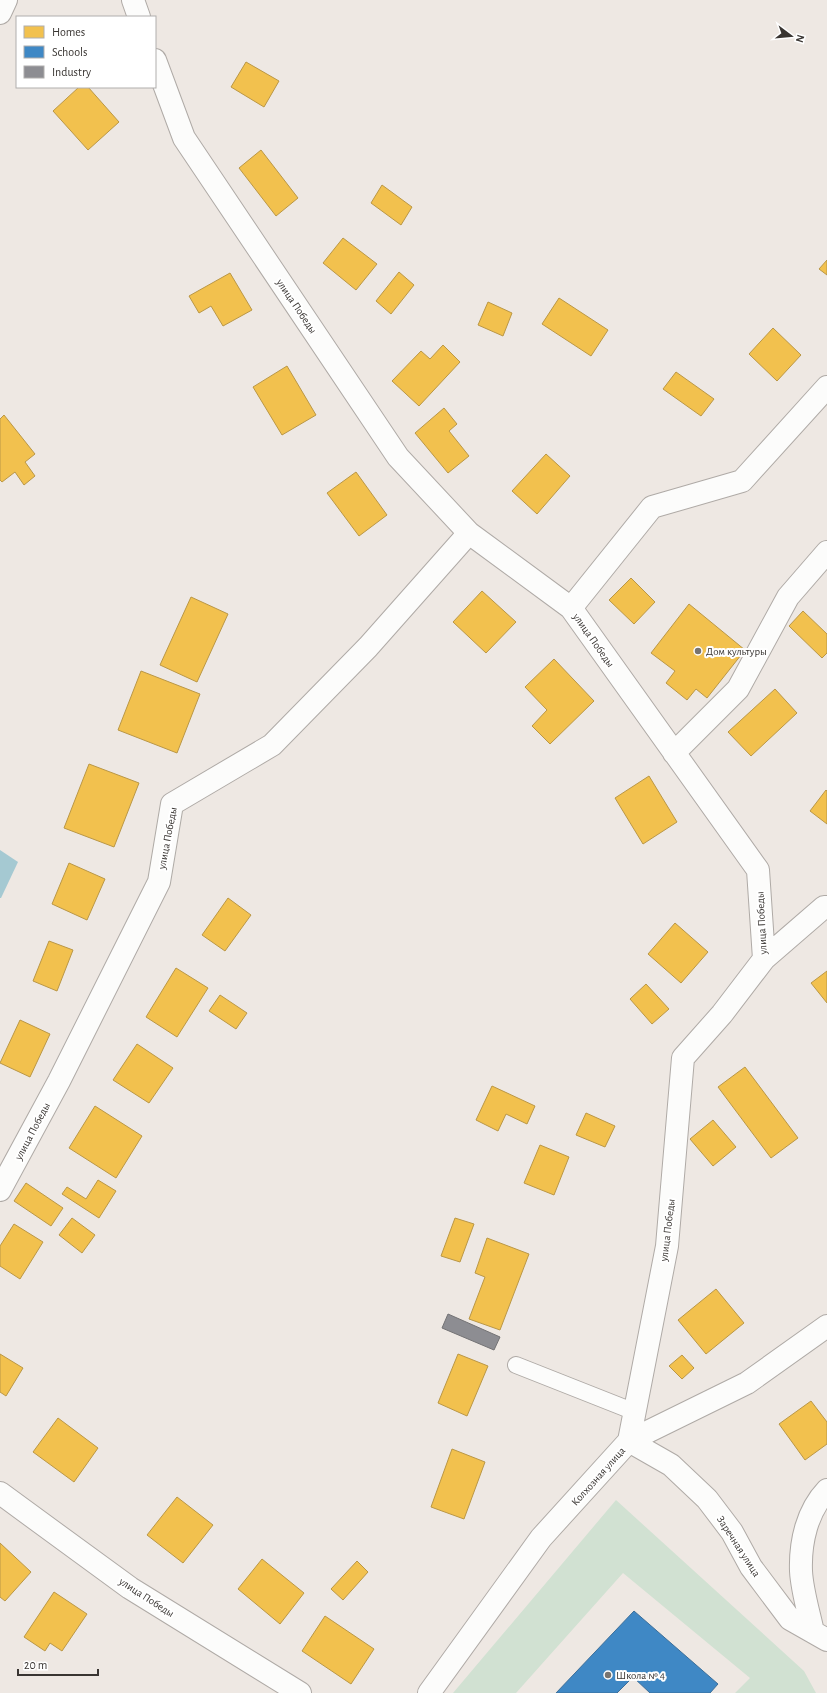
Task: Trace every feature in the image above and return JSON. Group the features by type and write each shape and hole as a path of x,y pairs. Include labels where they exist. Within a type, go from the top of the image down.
{"street":[{"path":"0,13 6,0"},
{"path":"133,0 139,16"},
{"name":"улица Победы","path":"156,63 184,138 398,457 469,533 571,608 758,870 764,959 722,1014 683,1058 666,1246 629,1441"},
{"path":"571,608 652,506 742,481 827,387"},
{"name":"улица Победы","path":"0,1190 59,1081 159,882 172,804 272,745 368,647 469,533"},
{"path":"674,753 738,689 788,598 827,552"},
{"path":"764,959 824,907 827,907"},
{"name":"Колхозная улица","path":"429,1693 541,1538 629,1441 748,1383 827,1326"},
{"name":"Заречная улица","path":"629,1441 671,1466 707,1499 732,1532 751,1567 790,1619 820,1636"},
{"path":"820,1636 801,1571 805,1527 820,1497 827,1490"},
{"name":"улица Победы","path":"0,1493 130,1588 300,1693"}],"lane":[{"path":"516,1365 635,1412"}],"green space":[{"path":"616,1500 804,1671 816,1693 735,1693 750,1678 623,1573 516,1693 453,1693"}],"water":[{"path":"0,850 18,862 1,898 0,898"}],"building: Homes":[{"path":"246,62 279,81 264,107 231,87"},
{"path":"78,88 89,88 119,122 88,150 53,111"},
{"path":"261,150 298,198 276,216 239,168"},
{"path":"382,185 412,207 401,225 371,203"},
{"path":"343,238 377,264 356,290 323,263"},
{"path":"827,260 827,275 819,269"},
{"path":"399,272 414,285 391,314 376,301"},
{"path":"230,273 252,310 223,326 211,306 199,313 189,296"},
{"path":"559,298 608,330 591,356 542,324"},
{"path":"488,302 512,313 503,336 478,325"},
{"path":"773,328 801,355 777,381 749,354"},
{"path":"443,345 460,362 419,406 392,381 421,351 430,359"},
{"path":"287,366 316,415 282,435 253,387"},
{"path":"676,372 714,399 701,416 663,389"},
{"path":"444,408 457,424 449,431 469,456 448,473 415,433"},
{"path":"4,415 35,454 25,462 35,476 24,485 15,472 2,482 0,480 0,419"},
{"path":"546,454 570,476 537,514 512,491"},
{"path":"356,472 387,515 359,536 327,493"},
{"path":"631,578 655,602 634,624 609,600"},
{"path":"482,591 516,622 486,653 453,622"},
{"path":"191,597 228,614 197,682 160,665"},
{"name":"Дом культуры","path":"689,604 745,650 707,698 696,689 687,700 666,683 675,671 651,653"},
{"path":"803,611 827,634 827,653 822,658 789,626"},
{"path":"554,659 594,701 550,744 532,726 547,710 525,687"},
{"path":"141,671 200,694 177,753 118,730"},
{"path":"775,689 797,713 751,756 728,732"},
{"path":"89,764 139,783 114,847 64,828"},
{"path":"649,776 677,822 643,844 615,798"},
{"path":"826,790 827,791 827,824 810,811"},
{"path":"69,863 105,879 87,920 52,904"},
{"path":"228,898 251,915 225,951 202,935"},
{"path":"675,923 708,952 681,983 648,954"},
{"path":"49,941 73,950 57,991 33,981"},
{"path":"176,968 208,988 177,1037 146,1017"},
{"path":"827,971 827,1003 811,983"},
{"path":"646,984 669,1009 652,1024 630,999"},
{"path":"220,995 247,1013 236,1029 209,1011"},
{"path":"20,1020 50,1034 30,1077 0,1063"},
{"path":"137,1044 173,1068 149,1103 113,1080"},
{"path":"745,1067 798,1138 771,1158 718,1087"},
{"path":"492,1086 535,1106 527,1124 506,1114 498,1131 476,1120"},
{"path":"95,1106 142,1136 116,1178 69,1148"},
{"path":"586,1113 615,1126 605,1147 576,1135"},
{"path":"713,1120 736,1147 713,1166 690,1139"},
{"path":"540,1145 569,1157 554,1195 524,1183"},
{"path":"98,1180 116,1191 99,1218 62,1194 67,1187 86,1199"},
{"path":"26,1183 63,1208 51,1226 14,1201"},
{"path":"72,1218 95,1235 82,1253 59,1235"},
{"path":"455,1218 474,1224 460,1262 441,1256"},
{"path":"14,1224 43,1242 20,1279 0,1266 0,1246"},
{"path":"487,1238 529,1254 500,1330 469,1319 485,1277 475,1273"},
{"path":"716,1289 744,1323 706,1354 678,1320"},
{"path":"0,1354 23,1368 6,1396 0,1392"},
{"path":"458,1354 488,1366 467,1416 438,1403"},
{"path":"682,1355 694,1368 682,1379 669,1366"},
{"path":"811,1401 827,1422 827,1444 805,1460 779,1424"},
{"path":"58,1418 98,1448 74,1482 33,1452"},
{"path":"452,1449 485,1462 464,1519 431,1507"},
{"path":"177,1497 213,1525 183,1563 147,1535"},
{"path":"0,1543 31,1572 5,1601 0,1597"},
{"path":"262,1559 304,1593 280,1624 238,1589"},
{"path":"357,1561 368,1572 343,1600 331,1589"},
{"path":"54,1592 87,1614 62,1651 50,1643 45,1651 24,1637"},
{"path":"325,1616 374,1649 351,1684 302,1651"}],"building: Schools":[{"path":"634,1611 718,1684 710,1693 650,1693 633,1677 617,1693 556,1693"}],"building: Industry":[{"path":"448,1314 500,1337 494,1350 442,1328"}],"place":[{"name":"Дом культуры","path":"698,651"},
{"name":"Школа № 4","path":"608,1675"}]}
